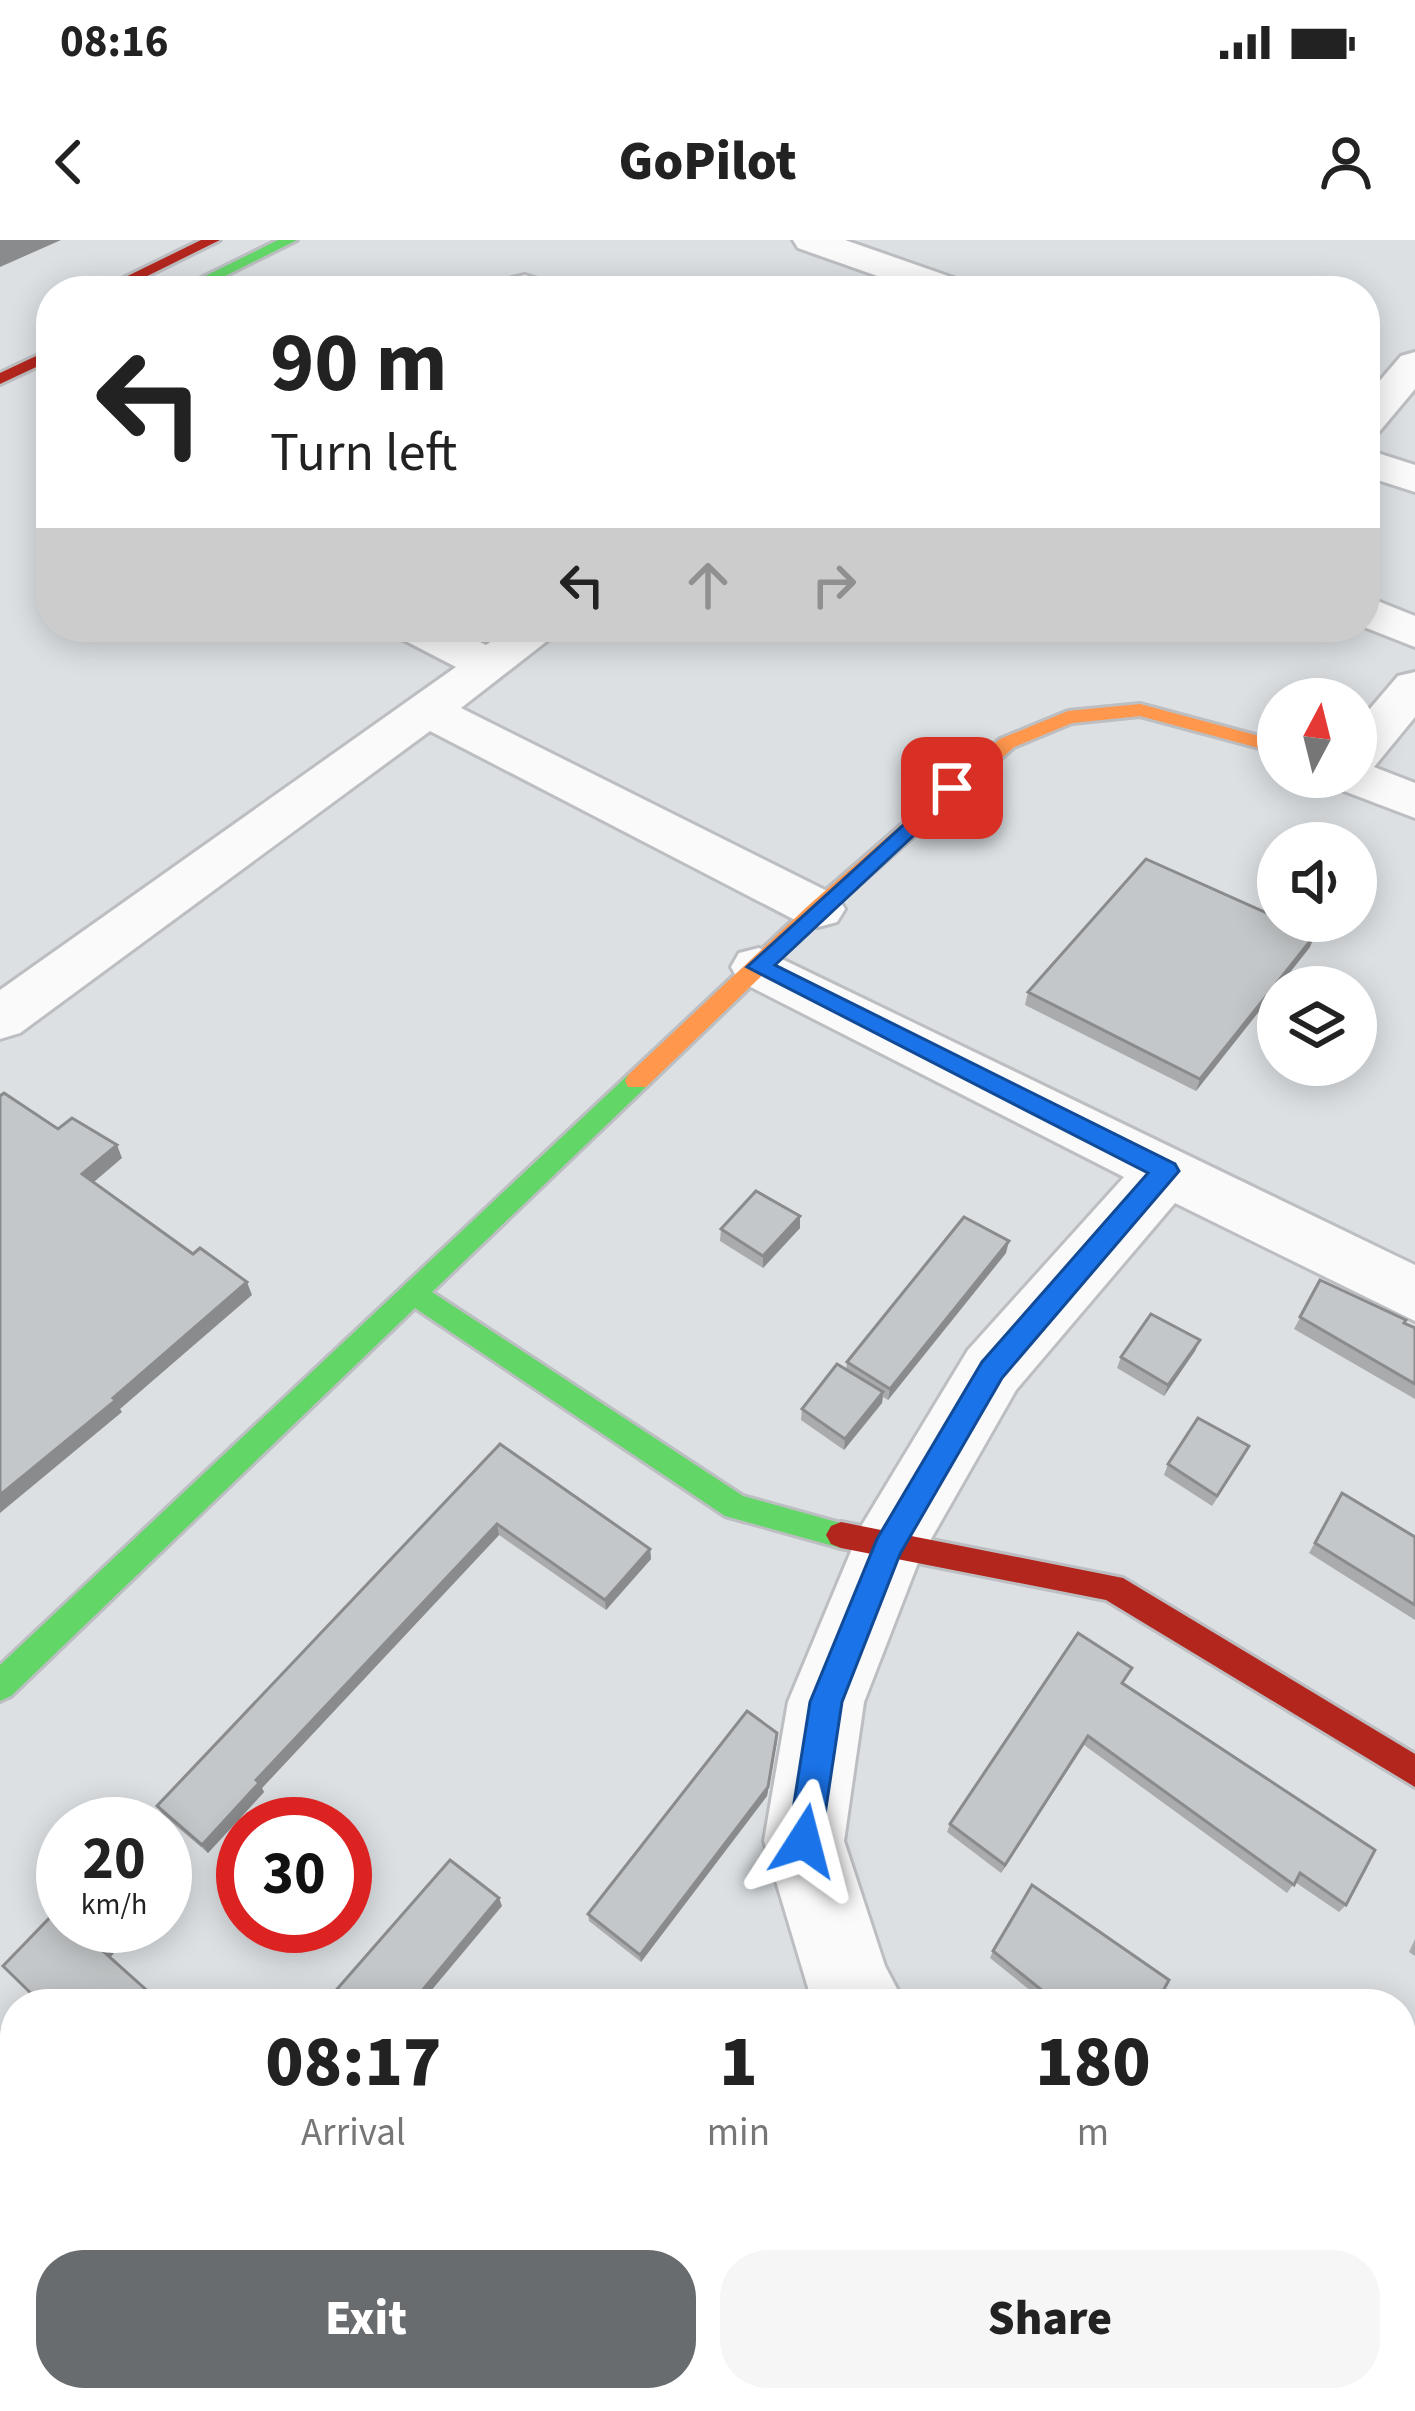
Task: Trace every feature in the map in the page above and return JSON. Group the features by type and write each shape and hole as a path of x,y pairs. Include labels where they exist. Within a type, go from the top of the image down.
{"street":[{"path":"137,276 213,240"},
{"path":"214,276 290,240"},
{"path":"811,240 914,276"},
{"path":"879,263 919,240"},
{"path":"0,379 36,361"},
{"path":"1380,406 1414,367"},
{"path":"1380,467 1415,479"},
{"path":"1380,617 1415,633"},
{"path":"444,642 489,665"},
{"path":"0,1018 521,642"},
{"path":"1377,732 1415,686"},
{"path":"427,710 818,909"},
{"path":"0,1686 818,909 1007,743 1068,717 1141,710 1257,742"},
{"path":"1377,786 1415,802"},
{"path":"759,967 1415,1295"},
{"path":"850,1989 804,1841 826,1702 888,1548 992,1370 1166,1171"},
{"path":"414,1294 735,1507 888,1548 1112,1588 1415,1772"}],"building":[{"path":"1146,859 1257,909 1257,942 1309,942 1290,966 1257,966 1257,1008 1200,1079 1028,992"},
{"path":"4,1093 58,1129 72,1118 117,1145 82,1174 193,1254 200,1248 247,1282 113,1398 116,1400 0,1495 0,1096"},
{"path":"756,1191 800,1216 763,1256 721,1229"},
{"path":"964,1217 1009,1241 890,1389 847,1362"},
{"path":"1320,1280 1415,1328 1415,1384 1300,1317"},
{"path":"1151,1314 1200,1340 1168,1385 1121,1357"},
{"path":"837,1364 883,1392 845,1439 802,1409"},
{"path":"1198,1418 1249,1446 1217,1496 1168,1464"},
{"path":"500,1444 650,1549 605,1600 497,1524 256,1780 259,1783 246,1797 216,1797 216,1830 202,1845 192,1836 192,1797 166,1797"},
{"path":"1342,1493 1415,1537 1415,1605 1315,1543"},
{"path":"1078,1633 1132,1668 1122,1683 1375,1850 1346,1905 1300,1873 1294,1885 1088,1736 1005,1865 950,1824"},
{"path":"747,1711 777,1733 768,1787 640,1955 588,1914"},
{"path":"450,1860 499,1898 423,1989 337,1989"},
{"path":"1032,1885 1169,1980 1164,1989 1040,1989 993,1951"},
{"path":"36,1932 36,1953 105,1953 145,1989 27,1989 3,1966"}],"traffic: fast":[{"path":"214,276 290,240"},
{"path":"0,1686 637,1081"},
{"path":"414,1294 735,1507 841,1535"}],"traffic: slow":[{"path":"637,1081 818,909 1007,743 1068,717 1140,710 1257,741"}],"traffic: jam":[{"path":"137,276 213,240"},
{"path":"0,379 36,361"},
{"path":"841,1535 1112,1588 1415,1772"}],"route":[{"path":"804,1841 826,1702 888,1548 992,1370 1166,1171 759,967 952,788"}]}
